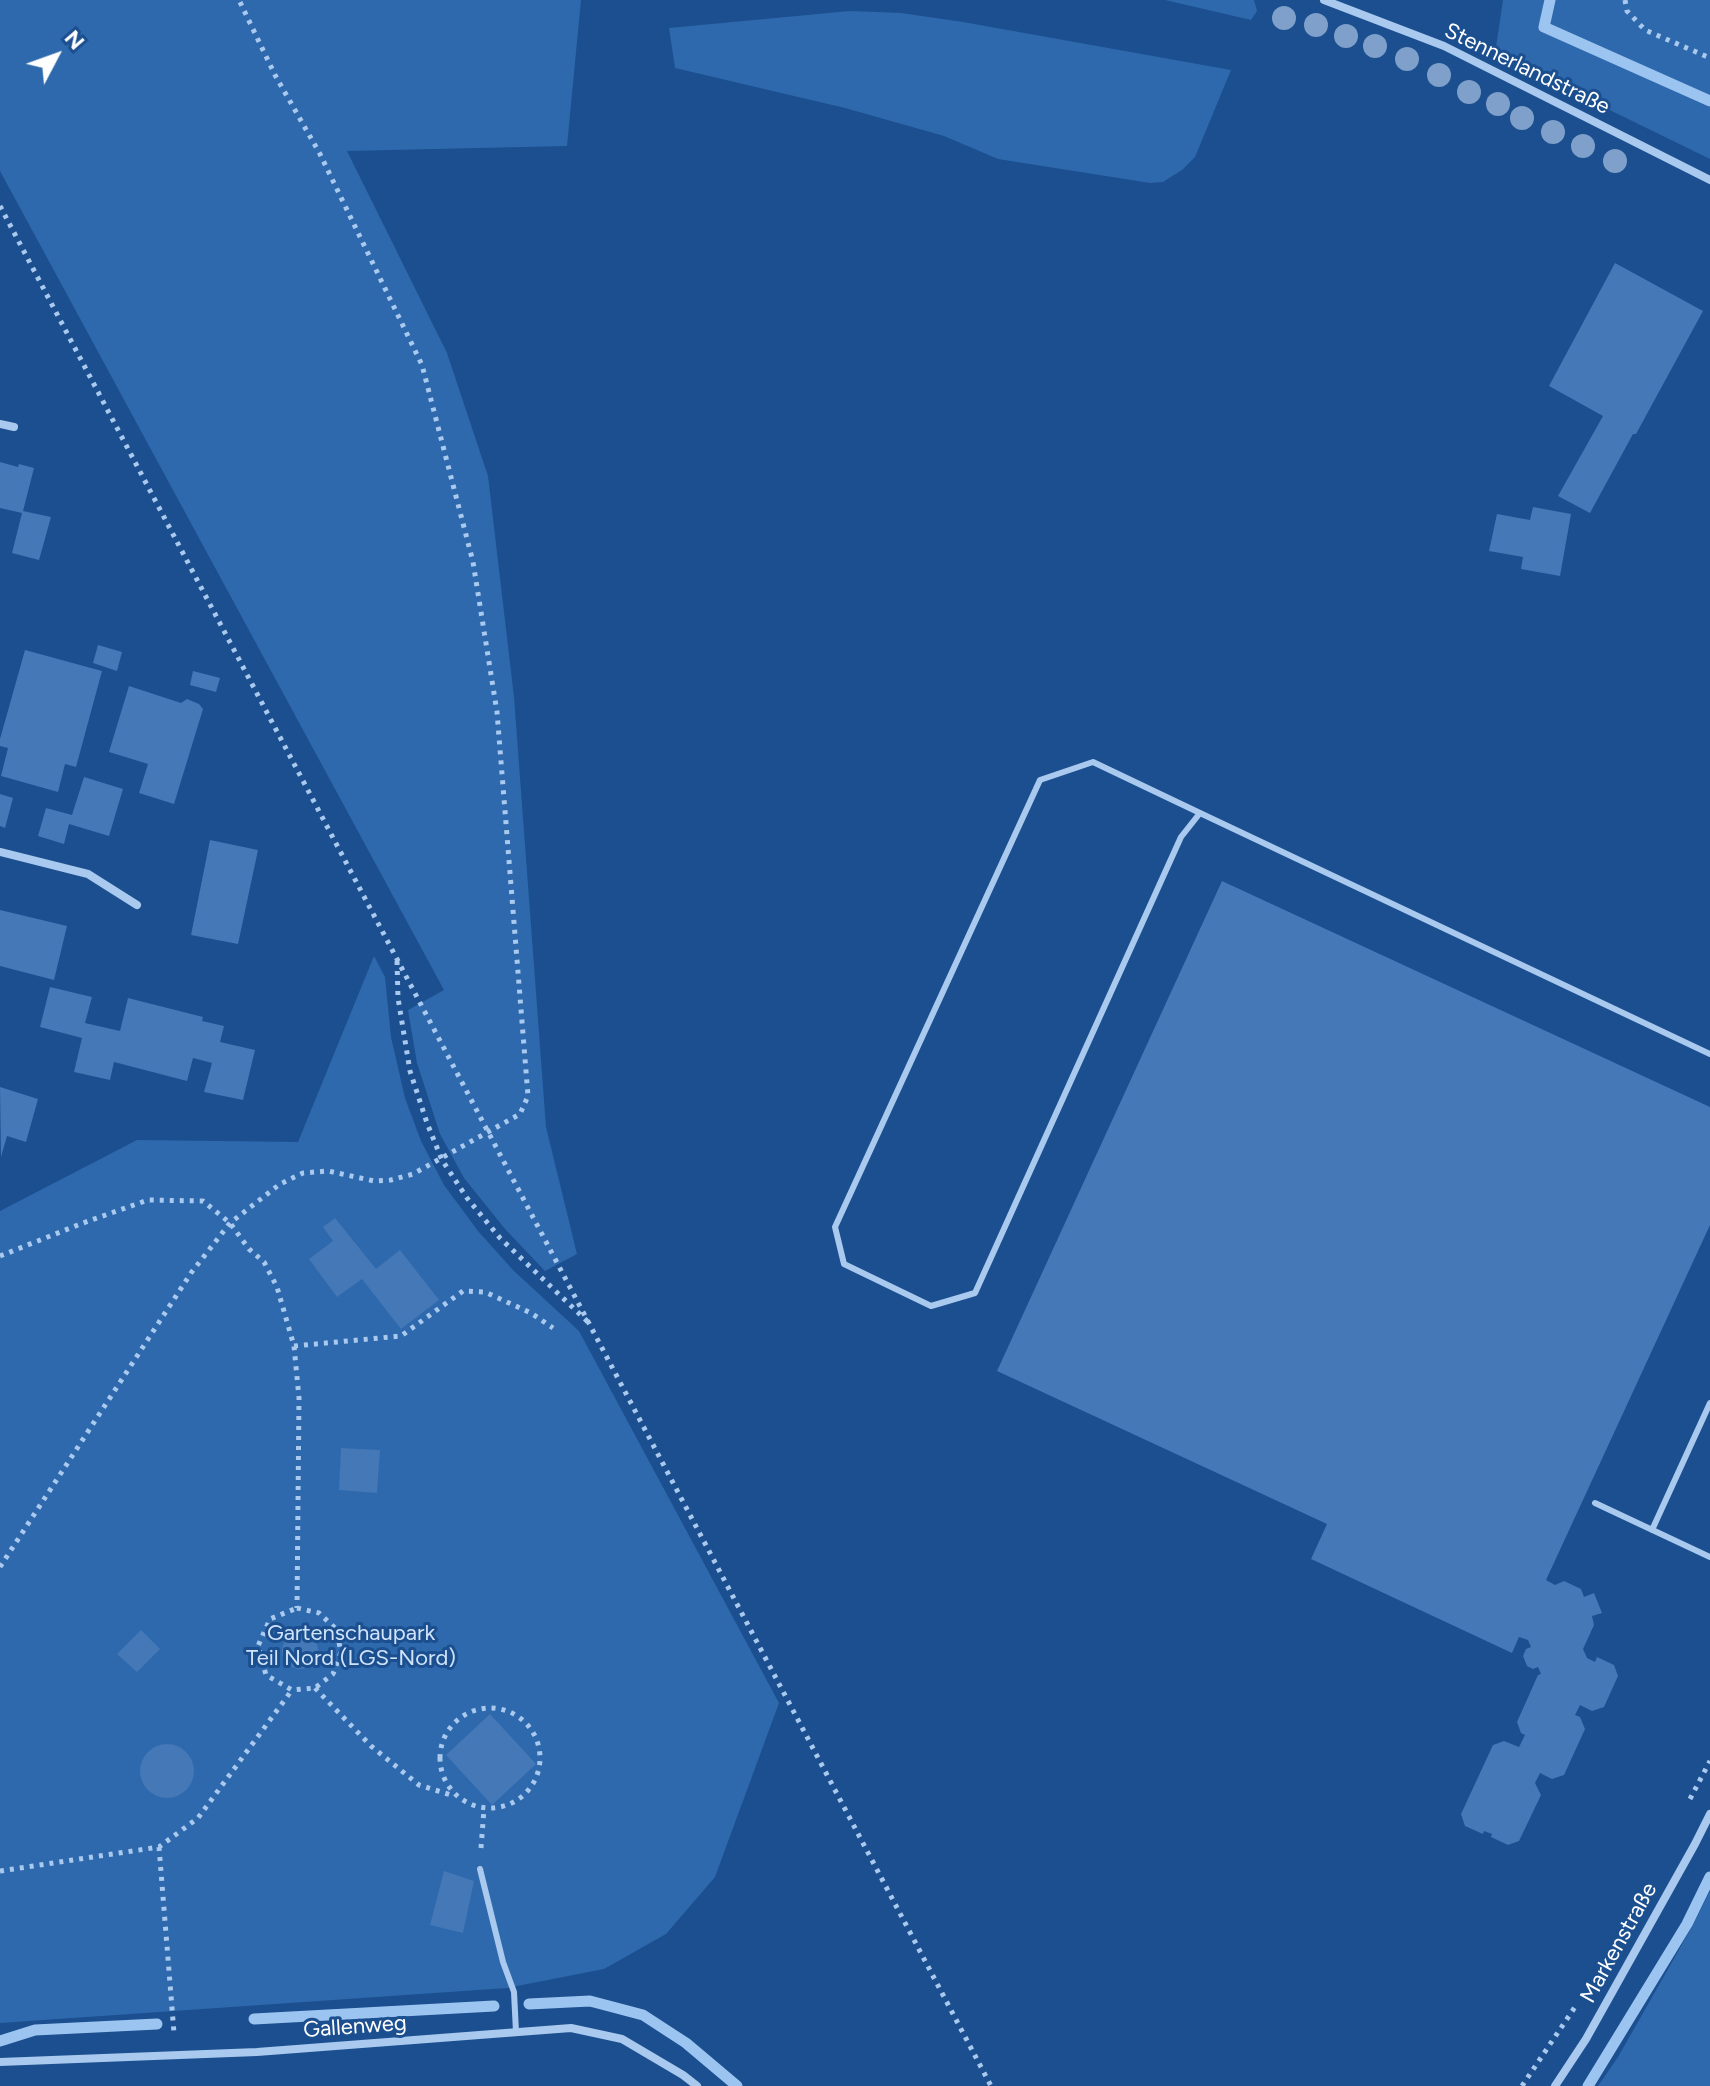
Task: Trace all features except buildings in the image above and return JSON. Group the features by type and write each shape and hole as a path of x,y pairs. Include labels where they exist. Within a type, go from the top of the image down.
{"street":[{"name":"Stennerlandstraße","path":"1324,0 1444,46 1710,180"},
{"path":"0,424 14,427"},
{"path":"0,852 88,874 137,905"},
{"name":"Markenstraße","path":"1555,2086 1586,2039 1710,1814"},
{"name":"Gallenweg","path":"0,2062 257,2052 571,2028 622,2039 697,2086"}],"lane":[{"path":"1200,813 1181,837 975,1293 931,1306 844,1264 835,1227 1040,780 1093,762 1710,1054"},
{"path":"1652,1530 1710,1403"},
{"path":"1595,1503 1710,1557"},
{"path":"480,1869 503,1962 514,1992 516,2032"}],"path":[{"path":"0,1567 191,1273 230,1223 280,1184 303,1173 328,1171 374,1181 413,1174 520,1114 528,1096 497,712 473,562 422,365 320,154 275,75 239,0"},
{"path":"1625,0 1627,11 1645,30 1710,58"},
{"path":"0,206 991,2086"},
{"path":"397,961 398,998 410,1071 442,1160 467,1198 500,1238 588,1322"},
{"path":"0,1256 148,1200 203,1201 230,1223 249,1249 264,1262 277,1287 294,1346 299,1398 297,1608"},
{"path":"294,1346 401,1336 463,1291 485,1292 531,1313 553,1328"},
{"path":"297,1608 319,1613 336,1629 341,1652 333,1674 315,1688 292,1690 266,1675 258,1646 270,1619 297,1608"},
{"path":"315,1688 371,1746 419,1785 484,1809 515,1803 536,1779 540,1748 524,1720 495,1707 464,1714 443,1738 439,1769 455,1796"},
{"path":"0,1871 159,1847 198,1818 292,1690"},
{"path":"480,1869 484,1809"},
{"path":"159,1847 172,2007"}],"green space":[{"path":"0,0 581,0 567,146 347,151 447,353 488,476 514,697 546,1127 577,1254 545,1271 505,1229 464,1178 440,1134 417,1063 408,1010 444,990 0,171"},
{"path":"1165,0 1254,0 1257,11 1251,20"},
{"path":"1503,0 1710,0 1710,159 1495,54"},
{"path":"850,11 901,13 963,22 1231,70 1195,157 1163,182 1150,183 998,159 944,136 845,108 675,68 669,28"},
{"name":"Gartenschaupark Teil Nord (LGS-Nord)","path":"374,956 385,977 391,1037 405,1098 421,1141 444,1185 478,1231 513,1270 579,1331 779,1703 715,1877 666,1934 604,1969 507,1988 0,2023 0,1211 137,1140 298,1142"},
{"path":"1710,1891 1710,2086 1598,2086 1618,2057"}],"waterway":[{"path":"1550,0 1544,27 1710,101"},
{"path":"1588,2086 1687,1924 1710,1877"},
{"path":"529,2004 590,2001 643,2015 686,2043 737,2086"},
{"path":"254,2019 494,2006"},
{"path":"0,2041 35,2030 157,2024"}]}
